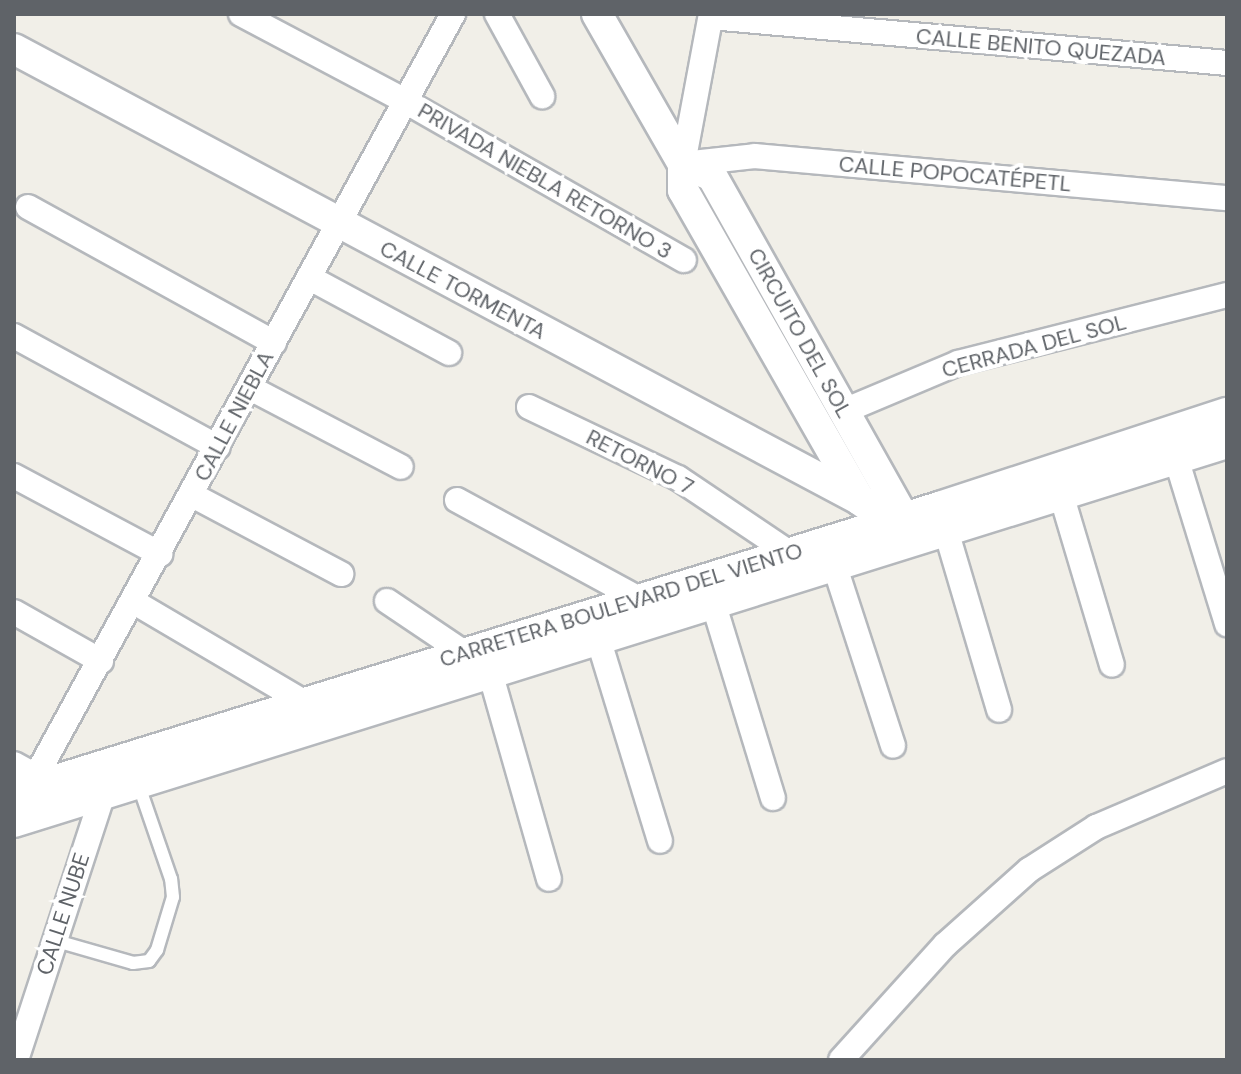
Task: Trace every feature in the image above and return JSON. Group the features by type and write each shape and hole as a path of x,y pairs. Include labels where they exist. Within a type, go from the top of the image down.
{"street":[{"name":"PRIVADA NIEBLA RETORNO 3","path":"241,14 405,101 684,260"},
{"name":"CALLE NIEBLA","path":"22,806 453,14"},
{"path":"497,14 542,96"},
{"name":"CIRCUITO DEL SOL","path":"597,14 683,164 683,190 860,500"},
{"path":"683,164 711,16"},
{"name":"CALLE BENITO QUEZADA","path":"711,16 1227,63"},
{"name":"CALLE TORMENTA","path":"14,49 860,500 897,528"},
{"name":"CALLE POPOCATÉPETL","path":"683,164 755,156 1227,198"},
{"name":"CIRCUITO DEL SOL","path":"683,164 712,176 844,411 897,528"},
{"path":"28,207 274,343"},
{"path":"310,278 449,353"},
{"name":"CERRADA DEL SOL","path":"844,411 958,363 1227,295"},
{"path":"14,336 218,447"},
{"path":"250,388 401,467"},
{"name":"RETORNO 7","path":"529,407 678,478 788,552"},
{"name":"CARRETERA BOULEVARD DEL VIENTO","path":"942,518 1227,413"},
{"name":"CARRETERA BOULEVARD DEL VIENTO","path":"100,781 138,783 478,663 641,600 788,552 1061,494 1227,443"},
{"path":"1176,458 1227,624"},
{"path":"14,476 160,554"},
{"path":"1061,494 1112,665"},
{"path":"192,495 341,574"},
{"path":"457,500 641,600"},
{"path":"942,518 999,710"},
{"name":"CARRETERA BOULEVARD DEL VIENTO","path":"22,806 100,781 307,704 598,638 834,564 897,528"},
{"path":"834,564 893,746"},
{"path":"387,601 478,663 549,879"},
{"path":"134,602 307,704"},
{"path":"713,602 773,798"},
{"path":"14,612 101,661"},
{"path":"598,638 660,841"},
{"path":"14,764 22,806"},
{"path":"841,1060 945,945 1029,870 1096,827 1227,771"},
{"name":"CALLE NUBE","path":"16,1060 100,781"}],"lane":[{"path":"53,940 133,963 149,961 157,950 173,897 171,879 138,783"}]}
